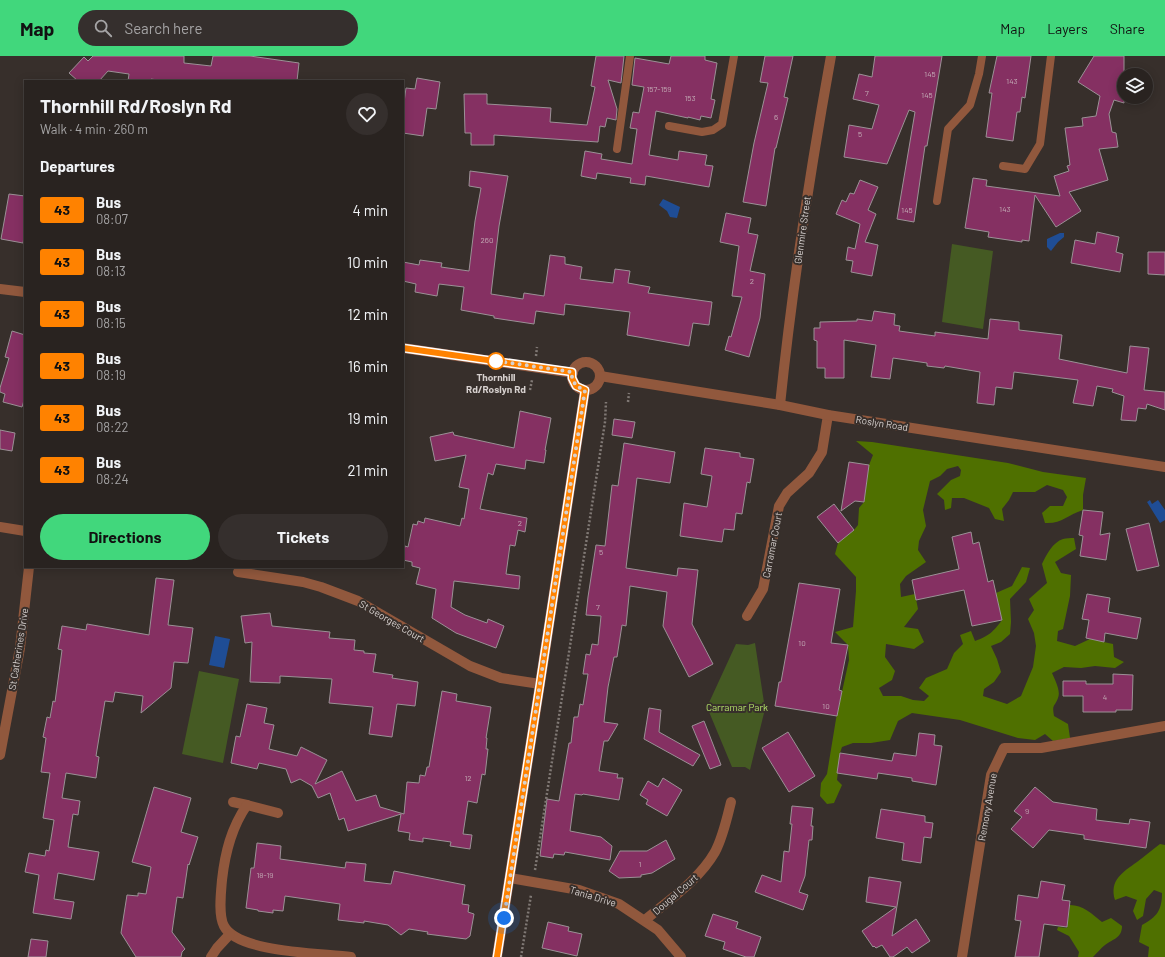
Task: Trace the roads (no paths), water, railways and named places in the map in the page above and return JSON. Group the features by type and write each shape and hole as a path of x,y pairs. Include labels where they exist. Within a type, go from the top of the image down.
{"street":[{"name":"Glenmire Street","path":"780,404 794,289 813,159 831,56"},
{"path":"0,289 24,292"},
{"path":"404,348 572,372"},
{"path":"590,362 598,368 600,376 598,384 596,387 589,390 576,386 572,378 572,372 577,365 590,362"},
{"name":"Roslyn Road","path":"600,376 780,404 828,414 1165,467"},
{"path":"497,957 585,390"},
{"name":"Carramar Court","path":"747,616 763,589 779,506 787,493 809,474 822,452 828,414"},
{"path":"0,527 24,531"},
{"name":"St Catherines Drive","path":"0,754 20,648 29,568"},
{"name":"St Georges Court","path":"238,572 303,582 334,592 358,601 470,666 501,678 540,684"},
{"name":"Remony Avenue","path":"962,957 991,775 1004,748 1041,748 1165,726"},
{"path":"233,802 278,813"},
{"name":"Dougal Court","path":"645,920 706,866 715,851 727,822 730,802"},
{"path":"247,805 237,820 232,832 223,874 221,916 223,925 230,934 242,940 279,949 351,957"},
{"name":"Tania Drive","path":"510,878 579,890 620,904 658,930 681,957"},
{"path":"211,957 230,934"}],"lane":[{"path":"617,149 630,56"},
{"path":"669,126 702,132 713,130 722,124 734,56"},
{"path":"938,201 948,129 970,105 979,74 982,56"},
{"path":"1003,166 1025,169 1040,144 1051,56"}],"water":[{"path":"663,199 680,207 677,218 670,217 667,211 659,205"},
{"path":"1060,233 1064,233 1064,237 1051,251 1047,247 1047,239"},
{"path":"1150,500 1152,504 1158,500 1165,510 1165,520 1160,523 1147,502"},
{"path":"215,636 230,639 224,668 209,665"}],"place":[{"name":"Thornhill Rd/Roslyn Rd","path":"496,361"}],"park label":[{"name":"Carramar Park","path":"737,707"}]}
